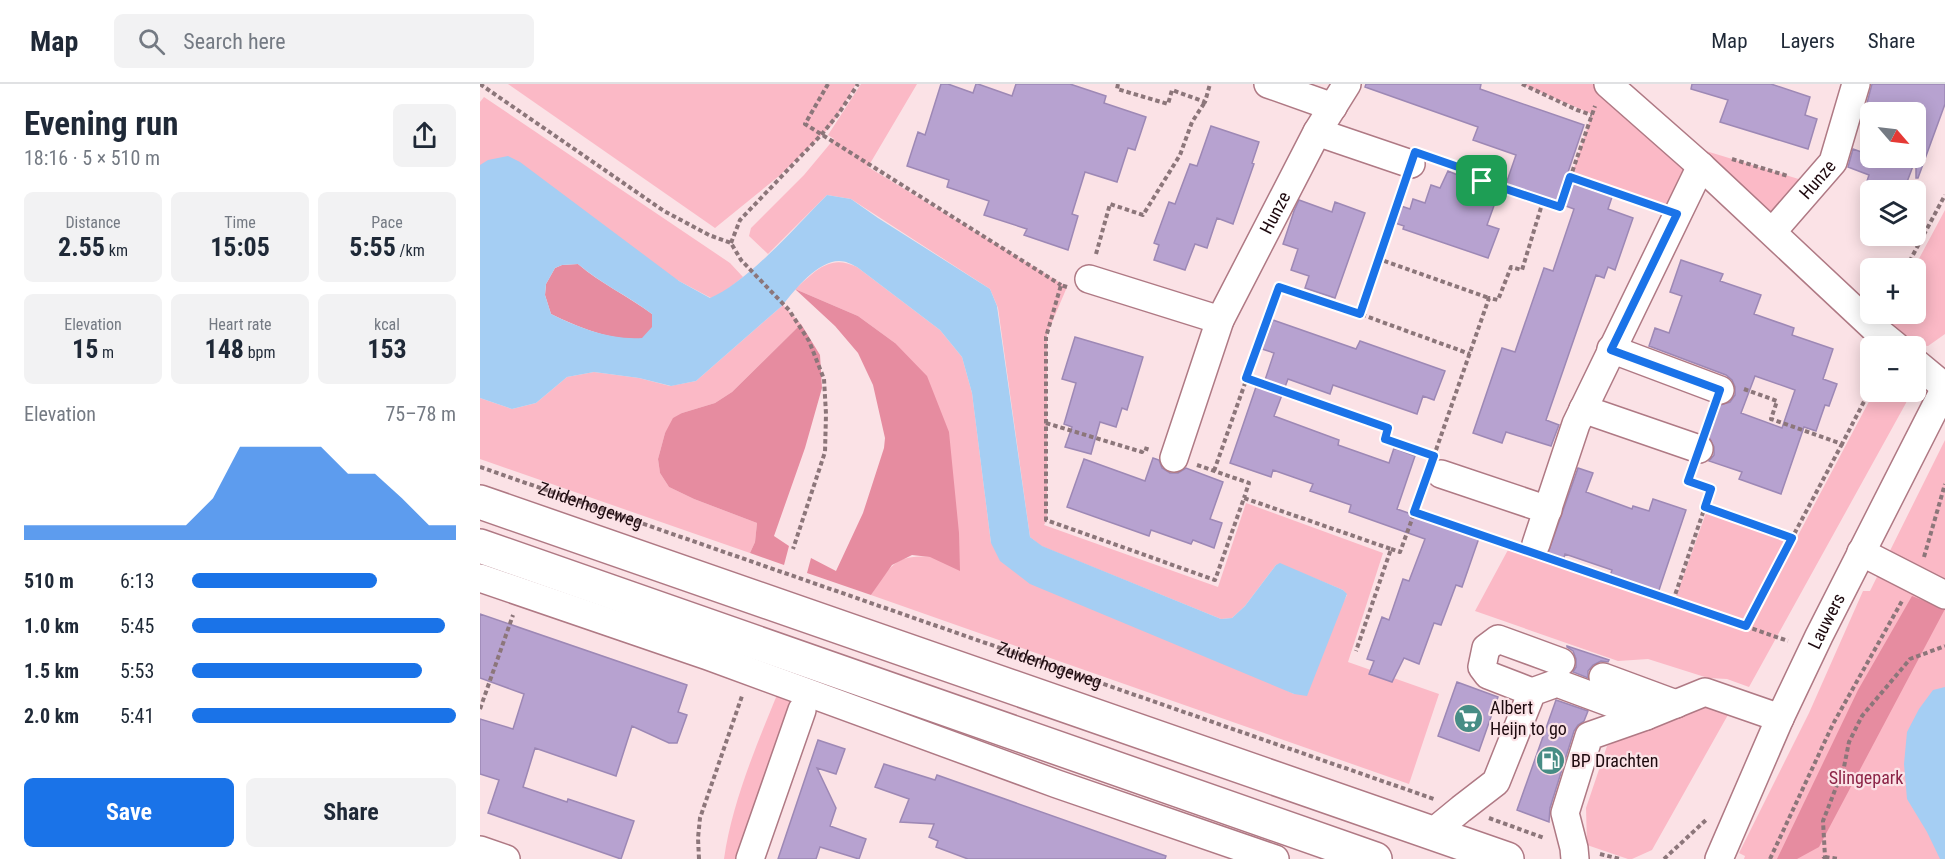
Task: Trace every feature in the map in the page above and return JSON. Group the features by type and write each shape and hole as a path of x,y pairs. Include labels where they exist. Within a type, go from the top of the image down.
{"main road":[{"name":"Zuiderhogeweg","path":"480,502 1507,859"},
{"path":"480,546 1375,859"}],"street":[{"path":"1268,84 1333,107"},
{"name":"Hunze","path":"1174,458 1220,320 1317,132 1347,84"},
{"name":"Hunze","path":"1773,231 1833,162 1856,84"},
{"path":"1601,94 1701,166 1884,336"},
{"path":"1317,132 1411,164"},
{"path":"1534,550 1576,424 1701,166"},
{"path":"1089,279 1220,320"},
{"path":"1611,350 1720,390"},
{"path":"1926,372 1945,388"},
{"name":"Lauwers","path":"1719,859 1780,718 1813,649 1945,388"},
{"path":"1583,409 1699,449"},
{"path":"1433,479 1548,510"},
{"path":"1861,552 1945,595"},
{"path":"480,578 708,656 1056,784 1275,859"},
{"path":"1561,662 1498,639 1486,648 1482,667 1488,675 1532,692 1557,683 1646,716"},
{"path":"1603,677 1676,704"},
{"path":"1433,832 1496,782 1532,692"},
{"path":"1575,854 1565,813 1589,736 1705,692 1780,718"},
{"path":"750,859 802,710"},
{"path":"480,850 506,859"}],"path":[{"path":"480,84 664,211 709,235 731,243 741,260 789,310 809,341 824,379 826,414 825,452 793,549"},
{"path":"828,84 805,124 1061,285"},
{"path":"731,243 740,220 822,134 858,84"},
{"path":"1118,84 1117,88 1168,104 1172,90 1204,102 1210,84"},
{"path":"1522,84 1592,115"},
{"path":"1360,314 1415,152 1484,176 1482,181 1560,207 1601,94"},
{"path":"1727,158 1814,184"},
{"path":"1570,177 1677,214"},
{"path":"1911,258 1945,195"},
{"path":"1379,259 1498,300 1511,267 1522,270 1543,201"},
{"path":"1214,471 1279,287 1470,354"},
{"path":"1246,378 1388,428 1385,439 1434,456 1489,298"},
{"path":"1720,390 1723,381 1777,401 1771,419 1842,444"},
{"path":"1746,626 1864,402"},
{"path":"1673,601 1711,489 1688,481 1699,449"},
{"name":"Zuiderhogeweg","path":"480,467 1461,808 1575,854 1620,859"},
{"path":"1391,549 1400,552 1414,512 1433,479"},
{"path":"1770,859 1833,724 1924,557 1945,484"},
{"path":"1705,507 1792,538"},
{"path":"1414,512 1534,550 1813,649"},
{"path":"480,709 521,592"},
{"path":"1839,859 1824,858 1823,821 1844,768 1849,742 1862,716 1910,659 1945,646"},
{"path":"699,859 700,818 743,693"}],"green space":[{"path":"508,84 856,84 832,125 779,176 715,228"},
{"path":"861,84 917,84 868,167 1067,287 1047,334 1047,519 1044,525 1218,587 1246,503 1383,553 1348,662 1439,694 1409,784 871,595 888,570 900,561 908,558 930,557 895,343 858,316 795,289 823,266 838,262 857,267 940,330 962,357 972,393 991,543 1294,694 1347,595 1343,590 1280,564 1276,565 1245,606 1232,618 1221,619 1041,546 1030,537 998,308 990,289 851,199 827,195 768,254 749,236 751,228 804,175 834,139 828,135"},
{"path":"1521,84 1602,84 1673,141 1815,184 1772,232 1701,167 1677,214 1571,177 1592,114"},
{"path":"484,97 730,263 743,277 724,292 711,298 480,165 480,102"},
{"path":"1945,210 1945,334 1928,346 1926,346 1926,336 1900,336 1887,324 1926,324 1926,258 1919,258"},
{"path":"783,305 801,324 732,392 715,403 682,413 665,433 658,459 660,473 669,487 757,523 755,542 750,553 480,459 480,398 512,409 536,403 567,377 594,372 639,378 670,386 696,381"},
{"path":"1869,402 1906,402 1749,687 1727,679 1708,678 1648,659 1618,661 1475,611 1509,548 1673,605 1706,513 1794,543"},
{"name":"Slingepark","path":"1945,440 1945,859 1744,859 1745,856 1739,853 1809,713 1863,591 1870,591"},
{"path":"779,690 804,699 748,859 724,859 739,795"},
{"path":"1708,703 1729,713 1652,850 1628,859 1587,845 1586,808 1607,746 1672,714"}],"shaded area":[{"path":"578,264 652,314 653,327 642,339 595,332 551,314 545,295 546,284 555,268"},
{"path":"795,289 858,316 895,343 927,376 949,432 959,533 960,571 930,557 912,555 892,565 871,595 807,573 811,558 836,571 863,513 884,448 885,438 873,385 858,353 835,326"},
{"path":"801,324 820,355 822,388 805,448 774,536 789,546 784,565 750,553 755,542 757,523 669,487 660,473 658,459 665,433 673,418 715,403 732,392"},
{"path":"1912,596 1945,609 1819,847 1797,859 1777,859 1858,690"}],"water":[{"path":"508,156 520,162 679,281 710,298 740,280 756,266 827,195 851,199 990,289 997,306 1030,537 1042,546 1221,619 1232,618 1245,606 1276,565 1280,563 1343,590 1347,594 1307,696 1294,694 1030,584 1000,561 991,543 972,393 962,357 940,330 857,267 848,263 831,262 815,271 800,284 783,305 696,381 671,386 639,378 594,372 567,377 536,403 512,409 480,398 480,165 488,160","holes":["578,264 652,314 652,327 642,338 618,337 595,332 551,314 545,295 546,284 555,268"]},
{"path":"1945,687 1945,859 1940,859 1907,799 1904,764 1907,732 1919,709 1933,690"}],"building":[{"path":"941,84 948,84 973,93 978,84 1012,96 1016,84 1070,84 1106,96 1104,103 1146,117 1135,150 1128,148 1117,182 1085,172 1072,214 1078,216 1068,250 1024,235 1027,229 984,215 989,201 947,187 949,180 907,166 918,132 925,135"},
{"path":"1366,84 1481,84 1480,89 1584,125 1565,181 1612,197 1608,209 1633,218 1615,270 1608,267 1604,278 1596,275 1546,420 1559,425 1551,446 1506,432 1502,443 1473,433 1502,348 1515,352 1544,268 1553,271 1574,209 1506,184 1516,155 1473,140 1478,127 1365,87"},
{"path":"1692,84 1771,84 1810,97 1805,115 1817,119 1808,149 1720,122 1728,100 1691,89"},
{"path":"1872,84 1945,84 1945,104 1926,156 1926,102 1867,102"},
{"path":"1211,126 1259,142 1252,163 1254,164 1233,224 1217,218 1207,248 1195,244 1185,270 1154,260 1159,245 1154,243 1169,202 1175,204 1190,164 1197,166"},
{"path":"1853,149 1860,151 1860,168 1912,168 1908,180 1867,180 1869,175 1848,167"},
{"path":"1916,168 1922,168 1918,178 1916,178"},
{"path":"1448,171 1499,192 1487,225 1499,229 1488,258 1403,229 1404,226 1395,223 1401,206 1410,209 1413,199 1425,203 1431,185 1440,188"},
{"path":"1299,200 1332,212 1335,202 1365,213 1335,298 1305,288 1309,276 1291,270 1298,249 1283,244"},
{"path":"1681,260 1723,274 1720,281 1761,295 1754,314 1794,328 1792,335 1833,349 1823,379 1837,384 1829,406 1825,405 1816,431 1804,427 1781,494 1739,479 1742,472 1709,461 1714,455 1714,447 1709,437 1720,405 1730,402 1735,395 1735,387 1726,375 1649,346 1655,328 1669,333 1682,296 1670,292","holes":["1755,376 1795,390 1782,428 1741,413"]},
{"path":"1273,320 1356,349 1360,341 1445,371 1434,400 1423,396 1417,414 1333,385 1330,394 1288,379 1274,416 1339,440 1338,445 1389,463 1394,448 1415,456 1397,509 1479,538 1462,587 1456,585 1441,625 1434,623 1419,664 1404,658 1392,682 1369,674 1374,661 1367,659 1382,617 1389,620 1403,579 1409,581 1425,539 1349,512 1351,505 1310,491 1313,484 1273,470 1271,477 1230,463 1256,387 1262,389 1274,353 1262,349"},
{"path":"1075,337 1143,357 1127,410 1122,408 1116,427 1100,422 1091,454 1065,447 1072,427 1064,424 1076,383 1062,379"},
{"path":"1153,458 1159,460 1162,468 1170,473 1178,473 1186,468 1223,482 1210,519 1222,523 1214,548 1193,540 1191,544 1151,530 1149,536 1067,507 1084,459 1145,481"},
{"path":"1578,468 1593,473 1586,492 1632,509 1633,506 1649,511 1653,499 1686,510 1658,593 1610,576 1612,570 1565,554 1564,558 1548,553"},
{"path":"480,614 687,685 678,712 687,715 677,743 669,743 632,726 616,776 535,748 523,787 634,821 621,859 488,813 499,780 480,774 480,719 513,729 524,694 480,678"},
{"path":"1567,646 1609,660 1593,665 1588,671 1588,678 1573,672 1576,659 1573,651"},
{"path":"1457,682 1498,697 1479,751 1438,736"},
{"path":"1556,700 1588,711 1584,721 1574,731 1550,808 1549,822 1517,810"},
{"path":"818,740 845,749 836,774 817,768 836,808 830,826 866,839 859,859 820,847 816,859 778,859"},
{"path":"884,764 935,780 937,775 1166,856 1165,859 968,859 936,847 938,841 929,837 934,824 900,822 909,799 875,787"}],"place":[{"name":"Albert Heijn to go","path":"1469,718"},
{"name":"BP Drachten","path":"1550,761"}],"route":[{"path":"1415,152 1484,176 1482,181 1560,207 1570,177 1677,214 1611,350 1720,390 1688,481 1711,489 1705,507 1792,538 1746,626 1414,512 1434,456 1385,439 1388,428 1246,378 1279,287 1360,314 1415,152"}]}
